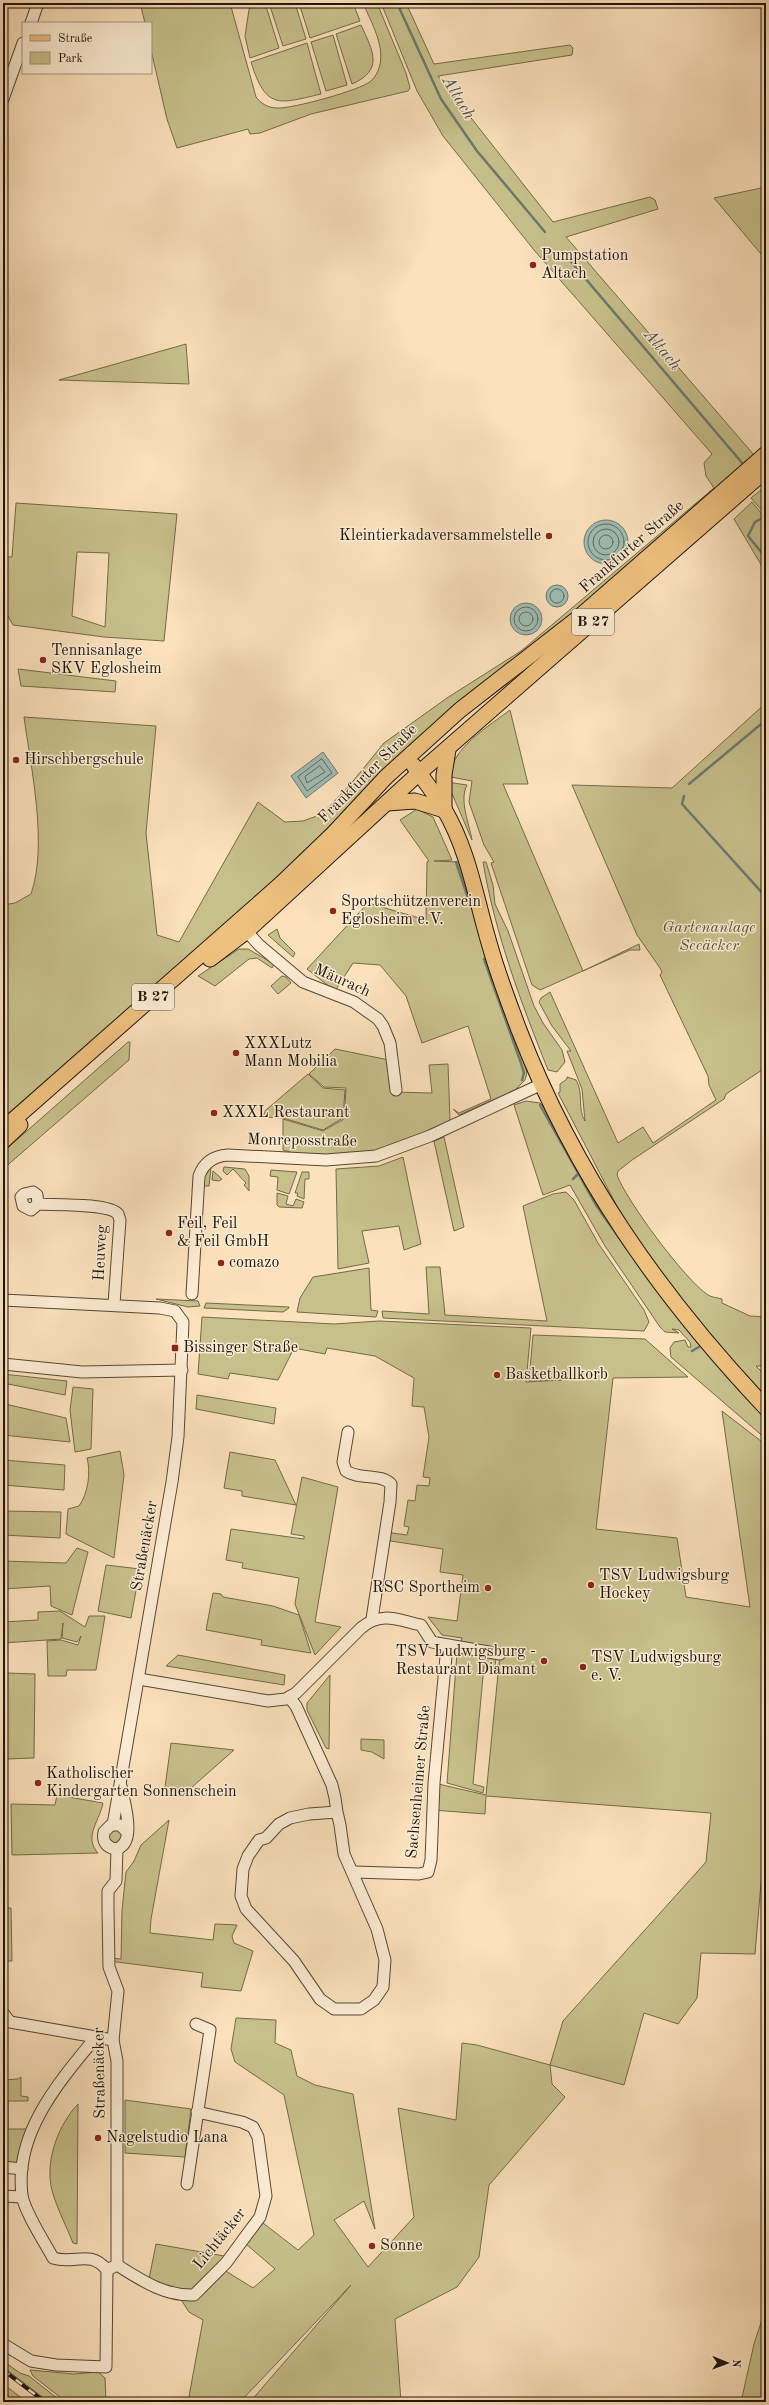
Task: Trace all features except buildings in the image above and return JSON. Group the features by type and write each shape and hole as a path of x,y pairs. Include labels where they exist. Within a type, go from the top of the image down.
{"main road":[{"name":"Frankfurter Straße","path":"3,1141 198,969 243,927 308,858 407,758 489,686 577,619 766,454"},
{"name":"Frankfurter Straße","path":"3,1129 317,865 419,773 448,750 766,470"},
{"path":"444,810 444,775 448,750"},
{"path":"407,758 444,810 464,856 504,989 542,1084 570,1142 626,1239 695,1330 766,1408"},
{"path":"387,803 415,801 444,810"}],"street":[{"path":"30,22 38,3"},
{"path":"4,93 22,46"},
{"name":"Mäurach","path":"243,927 260,945 303,982 354,1002 378,1019 383,1026 390,1043 396,1090"},
{"name":"Monreposstraße","path":"192,1294 199,1176 204,1165 213,1158 235,1155 345,1160 376,1156 430,1136 542,1084"},
{"name":"Heuweg","path":"38,1204 98,1207 115,1210 120,1220 114,1304"},
{"path":"3,1300 114,1304"},
{"name":"Straßenäcker","path":"3,2344 31,2361 56,2365 106,2367 112,2267 117,2061 113,2040 118,1991 109,1966 108,1891 116,1881 117,1849 107,1845 103,1836 107,1828 113,1825 139,1678 140,1657 172,1482 178,1437 184,1330 180,1315 168,1309 114,1304"},
{"path":"3,1364 82,1372 182,1370"},
{"path":"348,1432 343,1462 346,1471 355,1475 383,1480 391,1484 390,1502 372,1619"},
{"path":"139,1678 268,1701 289,1697 372,1619 380,1617 421,1625 432,1642 447,1646 500,1654"},
{"name":"Sachsenheimer Straße","path":"354,1872 419,1874 428,1872 431,1860 434,1783 447,1646"},
{"path":"289,1697 296,1706 326,1770 337,1812 344,1854 354,1872 377,1929 385,1973 383,1987 374,2000 361,2009 334,2009 320,1999 294,1961 246,1909 241,1896 243,1869 248,1856 259,1840 266,1838 279,1824 290,1818 309,1814 337,1812"},
{"name":"Straßenäcker","path":"120,1782 126,1814 127,1832"},
{"path":"113,1825 120,1825 127,1832 127,1842 117,1849"},
{"path":"3,2013 10,2022 113,2040"},
{"path":"187,2184 210,2030 196,2024"},
{"path":"96,2037 68,2070 40,2114 28,2139 22,2169 22,2197 53,2258 64,2261 83,2257 100,2261 112,2267"},
{"name":"Lichtäcker","path":"112,2267 152,2287 178,2295 194,2295 226,2263 260,2217 266,2196 258,2137 253,2127 242,2122 197,2112"},
{"path":"3,2167 22,2169"},
{"path":"3,2196 22,2197"}],"green space":[{"path":"140,3 230,3 256,97 265,105 277,108 326,98 365,85 371,81 379,70 381,52 377,35 363,3 377,3 406,73 410,88 408,91 311,114 260,133 250,134 248,129 177,148 167,119 152,54 152,22 145,22"},
{"path":"250,3 265,3 279,48 250,58 245,36"},
{"path":"269,3 295,3 306,39 283,46"},
{"path":"299,3 353,3 360,21 310,38"},
{"path":"381,3 406,3 434,64 570,45 573,48 572,55 438,76 553,222 650,197 655,200 658,209 566,237 754,455 3,1129 3,905 15,903 31,894 36,874 38,853 38,830 34,782 24,717 156,726 146,833 157,935 179,942 258,802 285,822 303,821 322,814 349,786 384,743 447,698 521,651 714,488 706,476 704,463 712,454 534,250 443,136 417,91"},
{"path":"361,25 372,51 372,66 369,73 362,79 352,84 336,34"},
{"path":"333,35 347,85 326,91 311,42"},
{"path":"307,43 321,94 284,101 276,100 268,96 262,89 251,62"},
{"path":"766,187 766,260 714,198"},
{"path":"186,344 189,384 59,380"},
{"path":"766,486 766,515 751,498"},
{"path":"752,502 766,519 766,573 734,519"},
{"path":"16,503 177,514 164,641 104,637 13,625 3,607 3,557 12,557","holes":["77,552 109,553 105,627 72,616"]},
{"path":"18,669 116,681 115,692 21,686"},
{"name":"Gartenanlage Seeäcker","path":"766,703 766,1079 762,1070 726,1094 724,1099 632,1160 618,1171 617,1175 632,1202 657,1239 698,1287 709,1296 722,1299 722,1303 750,1316 766,1317 766,1366 756,1366 766,1376 766,1408 647,1256 619,1210 558,1093 560,1092 560,1084 567,1079 567,1077 576,1080 580,1090 581,1111 585,1121 582,1089 567,1051 571,1051 552,1026 539,1002 541,998 550,992 618,1143 643,1127 653,1143 716,1100 709,1085 708,1076 660,975 662,972 637,935 572,785 672,788"},
{"path":"510,710 528,784 503,784 583,971 540,990 532,985 491,863 494,862 484,845 469,802 472,781 451,777 452,767 456,757 483,730"},
{"path":"447,782 467,785 464,805 472,840"},
{"path":"417,809 433,817 452,860 434,861 460,862 527,1073 525,1080 515,1090 459,1115 453,1109 459,1113 491,1099 468,1026 422,1043 406,996 380,965 353,963 335,991 307,969 368,903 426,920 427,862 429,861 400,820"},
{"path":"483,862 486,862 493,885 495,904 508,931 534,1006 543,1023 562,1050 565,1062 557,1072 548,1070 510,968 494,915"},
{"path":"277,929 280,938 295,953 293,957 268,935"},
{"path":"639,944 640,950 630,950 586,970"},
{"path":"239,949 248,949 274,964 272,968 257,958 249,959 215,986 198,976"},
{"path":"282,976 286,977 291,983 278,994 271,986"},
{"path":"128,1042 130,1042 129,1060 3,1169 3,1152"},
{"path":"335,1049 389,1060 392,1092 432,1093 429,1065 448,1064 450,1121 390,1148 345,1156 307,1157 283,1150 283,1119 323,1131 344,1119 346,1088 324,1087 309,1074"},
{"path":"308,1074 323,1088 345,1090 343,1118 323,1130 283,1118 262,1117 266,1110"},
{"path":"526,1101 540,1103 543,1106 589,1191 606,1217 766,1415 766,1439 671,1357 670,1348 674,1342 685,1340 688,1347 691,1347 690,1342 679,1330 672,1329 679,1333 665,1332 660,1327 605,1246 570,1185 543,1195 514,1105"},
{"path":"444,1137 464,1227 454,1231 434,1141"},
{"path":"403,1157 421,1244 404,1250 399,1226 362,1231 369,1263 338,1269 336,1169 379,1166"},
{"path":"211,1167 209,1186 202,1186 204,1173"},
{"path":"224,1167 245,1169 249,1176 249,1191 244,1185 246,1183 233,1169 227,1175 223,1171"},
{"path":"271,1170 297,1172 289,1194 277,1190 278,1177 270,1176"},
{"path":"213,1171 222,1179 219,1181 212,1180"},
{"path":"302,1172 309,1172 309,1179 305,1179 304,1199 297,1196 298,1193 295,1193"},
{"path":"566,1192 574,1200 598,1243 644,1310 649,1322 644,1331 383,1318 382,1311 429,1314 426,1267 440,1267 445,1315 547,1321 523,1206 553,1194"},
{"path":"277,1193 288,1196 286,1204 293,1206 296,1199 304,1202 302,1208 279,1207 277,1205"},
{"path":"369,1268 371,1310 378,1311 376,1317 297,1312 300,1298 313,1277"},
{"path":"156,1299 198,1301 200,1306 188,1307"},
{"path":"206,1303 289,1308 283,1312 204,1308"},
{"path":"202,1317 334,1324 379,1321 531,1328 526,1382 562,1380 529,1381 533,1335 645,1339 688,1377 613,1378 596,1529 677,1538 686,1597 750,1607 722,1411 766,1445 766,1669 763,1795 766,1793 766,1865 762,1871 755,1954 701,1953 697,1998 678,2024 644,2013 624,2085 550,2065 563,2021 706,1862 711,1813 486,1796 485,1814 433,1810 434,1783 486,1795 500,1654 460,1647 462,1638 442,1635 428,1617 457,1621 463,1575 440,1572 443,1549 384,1540 385,1532 407,1535 409,1527 404,1526 408,1500 415,1501 417,1485 429,1486 430,1478 423,1477 429,1437 424,1407 412,1406 414,1378 375,1356 327,1348 325,1354 294,1348 278,1380 230,1373 228,1379 198,1374"},
{"path":"3,1374 67,1381 65,1395 8,1384 3,1401"},
{"path":"73,1387 93,1389 91,1449 75,1452 70,1410"},
{"path":"197,1395 276,1408 274,1424 196,1409"},
{"path":"5,1404 66,1418 70,1442 3,1435"},
{"path":"120,1451 124,1475 114,1558 66,1534 68,1509 79,1506 87,1489 89,1470 87,1458"},
{"path":"230,1452 275,1460 296,1505 242,1496 242,1491 224,1488"},
{"path":"3,1460 65,1465 64,1490 3,1485"},
{"path":"302,1477 338,1487 315,1622 341,1627 315,1655 295,1604 299,1578 242,1568 243,1563 226,1560 231,1529 304,1539 304,1536 291,1534"},
{"path":"3,1511 61,1512 60,1538 3,1535"},
{"path":"77,1548 88,1552 72,1615 51,1606 50,1586 3,1589 3,1561 66,1563"},
{"path":"106,1565 140,1569 131,1618 98,1611"},
{"path":"213,1593 221,1594 223,1597 273,1606 299,1615 311,1653 261,1645 262,1640 206,1630"},
{"path":"60,1611 85,1627 89,1616 105,1616 96,1670 67,1670 66,1676 48,1676 47,1641 61,1640 78,1645 81,1636 77,1642 62,1638 63,1623 61,1639 3,1643 3,1622 38,1620 38,1612"},
{"path":"457,1653 496,1658 495,1667 484,1666 473,1784 484,1787 483,1793 447,1783"},
{"path":"178,1655 285,1675 284,1685 166,1666"},
{"path":"6,1673 35,1674 34,1758 5,1759 5,1772 3,1772 3,1712 5,1712"},
{"path":"330,1675 329,1749 326,1748 307,1710 307,1703"},
{"path":"361,1739 384,1740 384,1759 372,1752 361,1750"},
{"path":"171,1743 234,1750 182,1796 164,1795"},
{"path":"57,1795 103,1803 92,1835 94,1847 98,1853 12,1855 11,1804 55,1805"},
{"path":"169,1820 151,1919 150,1933 213,1940 215,1924 237,1925 232,1936 234,1943 253,1951 241,1991 201,1987 203,1973 109,1961 109,1958 121,1959 122,1910 126,1872 134,1861 141,1845"},
{"path":"107,1828 127,1832 115,1849 104,1832"},
{"path":"3,1908 11,1908 12,1961 3,1961"},
{"path":"236,2018 276,2020 275,2043 291,2050 297,2076 315,2085 353,2094 375,2229 364,2201 334,2220 368,2267 414,2217 398,2108 456,2120 462,2043 477,2045 550,2065 552,2084 565,2097 489,2185 479,2257 457,2287 395,2319 401,2402 250,2402 351,2285 240,2402 188,2402 203,2320 189,2312 178,2295 148,2284 156,2244 230,2257 221,2268 253,2288 275,2269 246,2244 263,2223 298,2250 314,2235 284,2095 235,2062 231,2049"},
{"path":"21,2077 21,2096 28,2097 28,2101 8,2101 8,2129 27,2129 22,2169 3,2167 3,2080 18,2079"},
{"path":"125,2100 191,2109 185,2157 125,2153"},
{"path":"78,2104 77,2244 73,2243 58,2208 51,2186 50,2164 52,2153 60,2131 71,2112"},
{"path":"766,2307 766,2402 741,2402 754,2344"},
{"path":"3,2361 20,2373 29,2376 62,2402 49,2402 3,2367"},
{"path":"30,2370 74,2374 98,2372 105,2378 106,2402 66,2402 33,2376"},
{"path":"3,2384 27,2402 3,2402"}],"water":[{"path":"606,520 618,524 624,530 628,542 624,554 618,560 606,564 594,560 588,554 584,542 588,530 594,524"},
{"path":"557,585 565,588 568,596 565,604 557,607 549,604 546,596 549,588"},
{"path":"526,603 535,606 539,610 542,619 539,628 535,632 526,635 517,632 513,628 510,619 513,610 517,606"},
{"path":"323,752 338,773 306,798 291,776"}],"waterway":[{"name":"Altach","path":"397,3 441,99 477,151 545,232"},
{"name":"Altach","path":"562,251 743,464"},
{"path":"764,517 755,522 748,536 766,558"},
{"path":"689,784 766,720"},
{"path":"684,796 682,804 766,897"},
{"path":"456,862 468,898"},
{"path":"484,959 521,1063 524,1073 522,1080"},
{"path":"540,1105 596,1205 627,1249"},
{"path":"573,1179 578,1174"},
{"path":"692,1351 702,1345"}],"railway":[{"path":"3,2370 45,2402"}],"place":[{"name":"Pumpstation Altach","path":"533,265"},
{"name":"Kleintierkadaversammelstelle","path":"549,536"},
{"name":"Tennisanlage SKV Eglosheim","path":"43,660"},
{"name":"Hirschbergschule","path":"16,760"},
{"name":"Sportschützenverein Eglosheim e.V.","path":"333,911"},
{"name":"XXXLutz Mann Mobilia","path":"236,1053"},
{"name":"XXXL Restaurant","path":"214,1113"},
{"name":"Feil, Feil & Feil GmbH","path":"169,1233"},
{"name":"comazo","path":"221,1263"},
{"name":"Bissinger Straße","path":"175,1348"},
{"name":"Basketballkorb","path":"497,1375"},
{"name":"TSV Ludwigsburg Hockey","path":"591,1585"},
{"name":"RSC Sportheim","path":"488,1588"},
{"name":"TSV Ludwigsburg - Restaurant Diamant","path":"544,1661"},
{"name":"TSV Ludwigsburg e. V.","path":"583,1667"},
{"name":"Katholischer Kindergarten Sonnenschein","path":"38,1783"},
{"name":"Nagelstudio Lana","path":"98,2138"},
{"name":"Sonne","path":"372,2246"}]}
